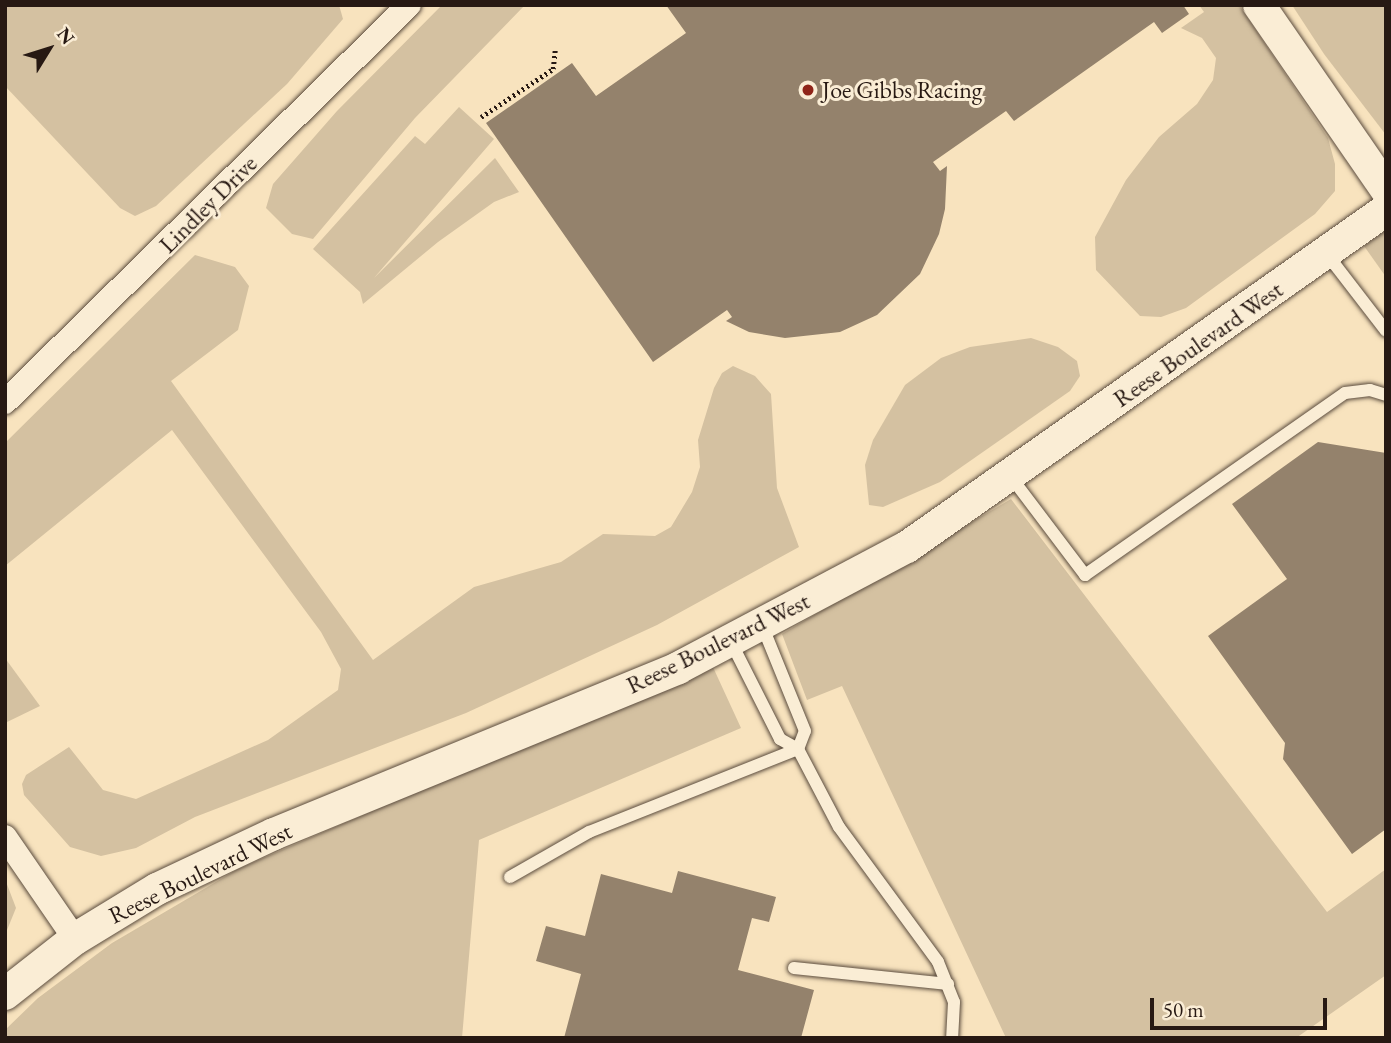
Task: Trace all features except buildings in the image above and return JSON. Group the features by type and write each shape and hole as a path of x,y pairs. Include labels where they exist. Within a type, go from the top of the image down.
{"street":[{"name":"Lindley Drive","path":"5,402 409,5"},
{"path":"1259,5 1386,189"},
{"name":"Reese Boulevard West","path":"5,995 75,939 157,889 274,834 678,668 907,547 1011,477 1386,210"},
{"path":"5,837 75,939"}],"lane":[{"path":"1326,253 1386,331"},
{"path":"1011,477 1085,575 1345,393 1370,390 1386,395"},
{"path":"510,877 589,832 798,750 805,731 761,624"},
{"path":"730,640 780,739 798,750 839,827 938,962 954,1002 952,1038"},
{"path":"794,968 948,984"}],"path":[{"path":"481,117 553,69 555,49"}],"shaded area":[{"path":"5,5 339,5 343,19 287,84 156,206 135,216 120,208 5,86"},
{"path":"442,5 525,5 415,118 313,239 292,234 266,208 273,184 337,111"},
{"path":"1199,5 1239,5 1328,138 1335,164 1335,191 1315,214 1186,308 1161,317 1140,316 1096,270 1095,237 1126,180 1159,137 1197,104 1213,80 1216,58 1202,38 1181,28 1204,12"},
{"path":"1292,5 1386,5 1386,135 1324,54"},
{"path":"459,107 494,139 374,278 495,158 519,192 494,202 438,242 363,304 360,292 313,249 415,136 425,144"},
{"path":"1386,230 1386,277 1364,246"},
{"path":"195,255 235,267 249,286 238,330 171,381 373,660 474,587 561,562 603,534 655,536 671,527 692,492 700,467 698,440 714,388 722,373 733,366 755,376 771,394 777,488 799,547 657,625 466,713 195,817 136,848 101,856 70,847 24,795 22,784 26,775 69,747 103,790 136,799 268,740 338,690 341,669 321,632 172,430 5,566 5,443"},
{"path":"1031,338 1058,347 1077,361 1080,376 1070,391 940,482 883,507 869,505 865,465 873,440 905,385 941,358 970,347"},
{"path":"1011,499 1327,912 1386,869 1386,975 1296,1038 1006,1038 842,686 807,700 782,634"},
{"path":"5,658 40,706 5,723"},
{"path":"712,665 741,728 479,840 462,1038 5,1038 5,1030 38,998 112,943 238,869"},
{"path":"5,879 16,908 5,935"}],"place":[{"name":"Joe Gibbs Racing","path":"808,90"}]}
